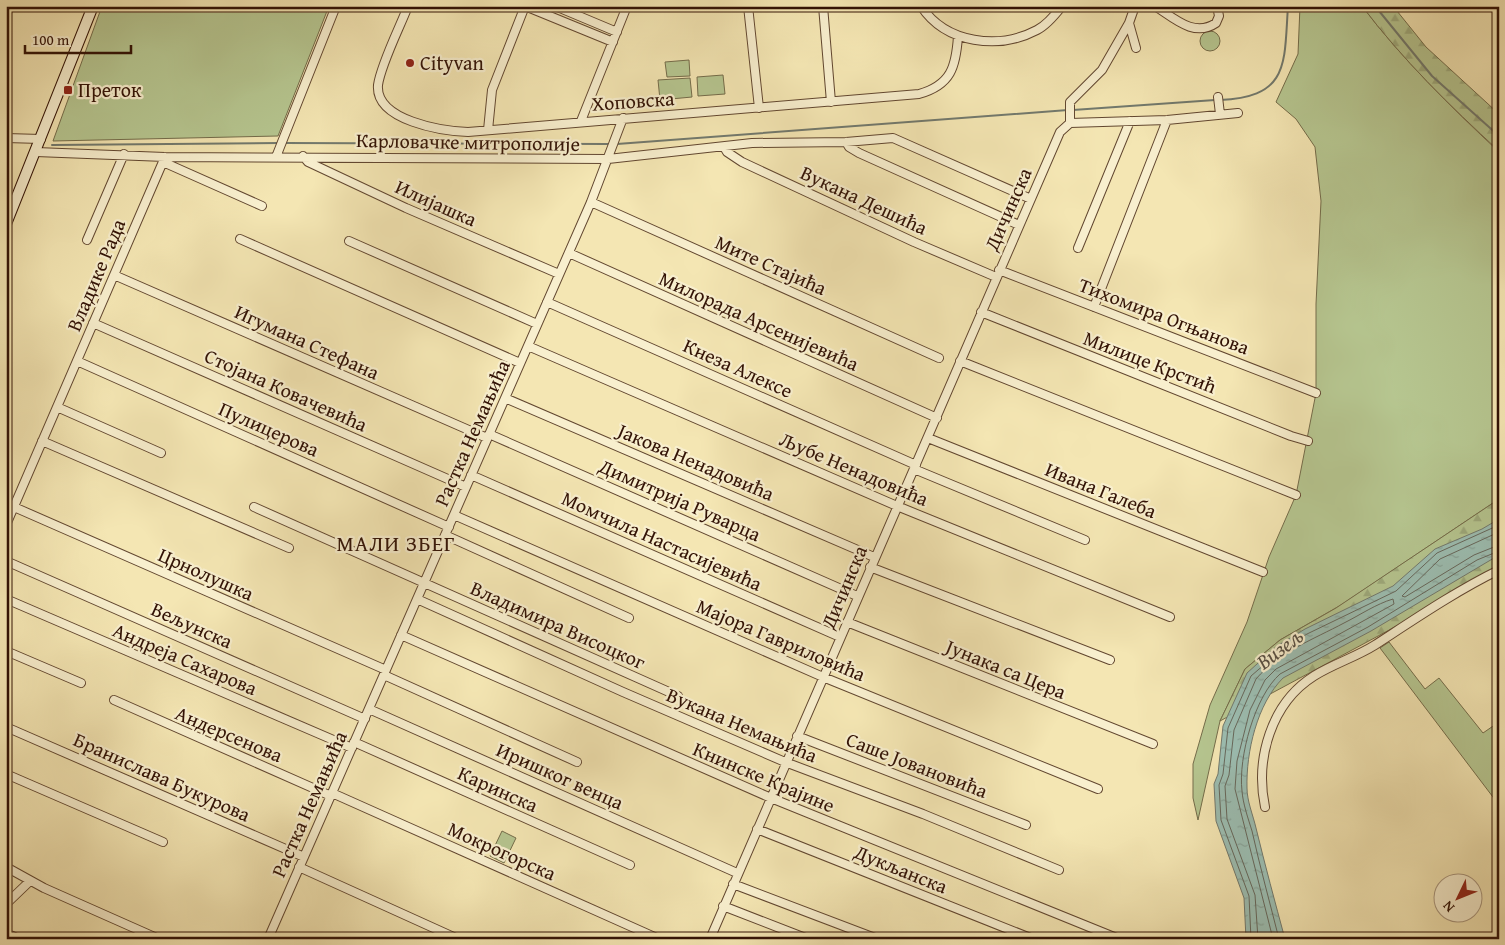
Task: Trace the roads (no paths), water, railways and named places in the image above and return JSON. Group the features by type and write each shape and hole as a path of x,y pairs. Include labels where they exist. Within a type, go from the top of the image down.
{"main road":[{"path":"6,224 92,6"}],"street":[{"path":"6,17 9,6"},
{"path":"276,157 336,6"},
{"name":"Хоповска","path":"408,6 381,76 379,95 382,102 397,114 432,128 468,132 581,122 621,122 919,94 945,80 953,68 958,36"},
{"path":"488,130 492,90 525,6 613,42"},
{"path":"555,6 617,32"},
{"path":"581,122 627,6"},
{"path":"748,6 759,108"},
{"path":"823,6 831,102"},
{"path":"921,6 943,28 958,36 992,42 1015,39 1038,30 1062,6"},
{"path":"1134,6 1129,22 1102,70 1069,105 1068,122 1167,120 1238,113"},
{"path":"1156,6 1187,26 1199,30 1216,23 1219,16 1217,6"},
{"path":"1129,22 1136,48"},
{"path":"1219,101 1220,114"},
{"path":"1094,307 1167,120"},
{"path":"1078,248 1130,121"},
{"name":"Растка Немањића","path":"268,939 569,253 591,202 621,122"},
{"name":"Дичинска","path":"710,939 874,557 937,418 1030,198 1068,122"},
{"path":"6,138 40,139"},
{"name":"Карловачке митрополије","path":"36,152 124,154 164,159 303,156 608,159 752,143 899,140 1030,198"},
{"path":"846,142 849,147 859,153 1019,225"},
{"name":"Вукана Дешића","path":"724,147 727,152 742,162 914,242 998,273"},
{"path":"87,240 124,154"},
{"name":"Илијашка","path":"303,156 306,162 406,208 559,274"},
{"path":"164,159 262,206"},
{"name":"Владике Рада","path":"6,525 164,159"},
{"name":"Мите Стајића","path":"591,202 939,358"},
{"path":"240,239 520,363"},
{"path":"349,241 537,324"},
{"name":"Милорада Арсенијевића","path":"569,253 937,418"},
{"name":"Тихомира Огњанова","path":"998,273 1094,307 1316,393"},
{"name":"Игумана Стефана","path":"114,275 488,436"},
{"name":"Кнеза Алексе","path":"547,302 915,467"},
{"name":"Милице Крстић","path":"981,312 1291,436 1308,441"},
{"name":"Стојана Ковачевића","path":"93,323 466,487"},
{"name":"Љубе Ненадовића","path":"528,346 897,506 1170,618"},
{"path":"960,361 1296,495"},
{"name":"Пулицерова","path":"77,362 447,531 629,618"},
{"name":"Јакова Ненадовића","path":"505,398 874,557"},
{"path":"57,407 161,453"},
{"name":"Димитрија Руварца","path":"488,436 858,596"},
{"name":"Ивана Галеба","path":"928,438 1263,572"},
{"path":"42,441 288,548"},
{"path":"915,467 1085,540"},
{"name":"Момчила Настасијевића","path":"471,475 840,637"},
{"name":"Црнолушка","path":"14,507 385,672 577,762"},
{"name":"Владимира Висоцког","path":"254,508 678,696"},
{"name":"Мајора Гавриловића","path":"454,516 823,677 1098,789"},
{"name":"Вељунска","path":"6,561 365,718"},
{"path":"870,567 1110,660"},
{"path":"1265,807 1262,789 1266,752 1275,719 1289,697 1315,675 1372,647 1499,570"},
{"name":"Андреја Сахарова","path":"6,599 353,745"},
{"name":"Вукана Немањића","path":"417,599 623,692 785,762 923,814 1059,870"},
{"name":"Јунака са Цера","path":"847,622 1153,744"},
{"name":"Книнске Крајине","path":"401,635 771,798 1119,939"},
{"path":"6,651 81,683"},
{"name":"Андерсенова","path":"114,700 332,794"},
{"name":"Иришког венца","path":"369,709 737,873"},
{"name":"Бранислава Букурова","path":"6,727 304,857"},
{"name":"Саше Јовановића","path":"797,736 1026,825"},
{"name":"Каринска","path":"353,745 630,865"},
{"path":"6,774 163,842"},
{"name":"Мокрогорска","path":"332,794 659,939"},
{"name":"Дукљанска","path":"757,829 1033,939"},
{"path":"300,867 458,939"},
{"path":"6,868 30,881 160,939"},
{"path":"6,904 30,881"},
{"path":"733,884 875,938"},
{"path":"724,906 808,939"},
{"path":"6,933 19,939"}],"water":[{"name":"Визељ","path":"1499,519 1499,555 1371,631 1283,678 1266,701 1251,744 1247,774 1247,793 1285,939 1246,939 1244,898 1216,821 1214,784 1218,774 1223,726 1247,673 1277,646 1305,629 1393,586 1435,549 1482,529"}],"waterway":[{"path":"1220,100 1243,97 1260,92 1271,84 1279,73 1286,44 1288,6"},
{"path":"1375,6 1432,76 1499,136"},
{"path":"1073,110 1215,100"},
{"path":"617,144 1068,110"},
{"path":"52,145 279,143"},
{"path":"284,143 612,144"}],"place":[{"name":"Cityvan","path":"410,63"},
{"name":"Преток","path":"68,90"}],"district":[{"name":"МАЛИ ЗБЕГ","path":"396,543"}]}
